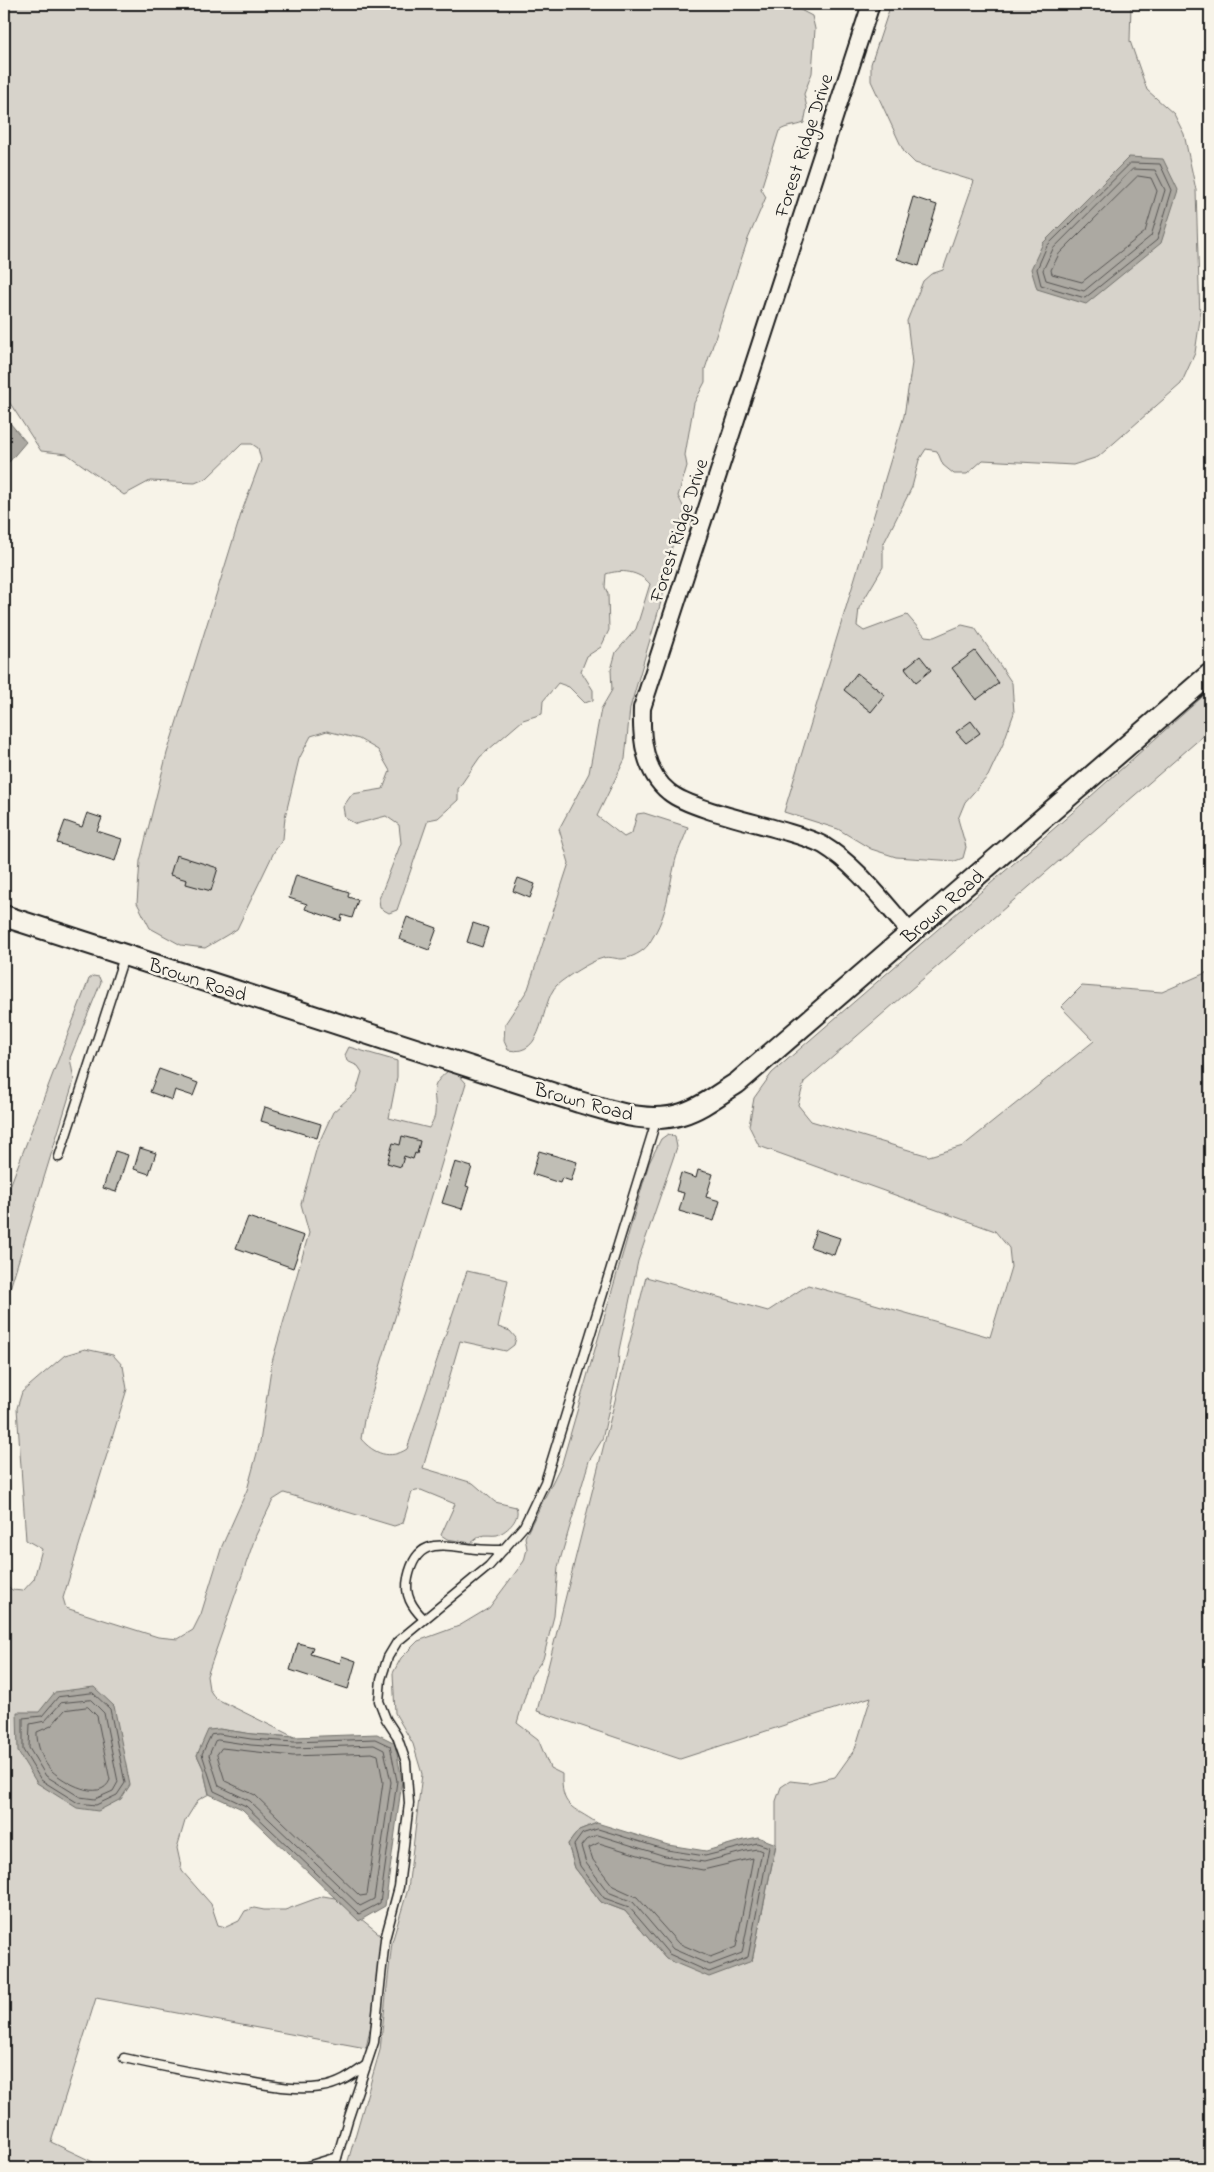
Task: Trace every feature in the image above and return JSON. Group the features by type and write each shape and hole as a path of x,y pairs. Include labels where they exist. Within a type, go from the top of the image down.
{"street":[{"name":"Forest Ridge Drive","path":"871,4 642,708 642,732 645,751 653,774 669,792 697,806 820,844 847,861 911,933"},
{"name":"Brown Road","path":"4,916 579,1102 621,1114 657,1118 682,1114 704,1104 737,1083 1210,674"}],"lane":[{"path":"59,1157 124,955"},
{"path":"334,2168 374,2042 385,1939 399,1888 409,1803 406,1762 397,1736 386,1719 379,1701 381,1679 388,1657 397,1642 423,1618 489,1566 524,1526 545,1482 657,1118"},
{"path":"423,1618 412,1608 406,1583 410,1565 419,1553 431,1546 443,1544 477,1549 503,1550"},
{"path":"124,2058 199,2074 277,2087 297,2088 321,2087 345,2080 365,2066"},
{"path":"301,2168 337,2157"}],"shaded area":[{"path":"4,4 789,4 812,16 815,29 812,73 804,94 807,108 804,123 779,131 761,189 766,197 748,239 705,369 705,382 694,403 685,455 687,466 678,496 685,510 671,550 668,578 630,708 625,759 597,816 624,837 632,833 637,814 644,813 688,827 675,862 663,916 648,945 636,954 625,958 608,957 592,962 557,985 551,993 535,1038 529,1046 520,1050 508,1050 504,1041 505,1024 528,989 569,863 559,829 589,773 601,709 612,690 611,670 616,652 636,629 650,584 641,576 630,572 606,574 605,587 608,594 609,630 601,647 587,656 581,671 593,690 593,700 585,703 569,687 558,683 543,701 542,714 523,720 480,757 458,789 458,800 438,818 428,820 397,910 389,913 380,908 379,899 401,843 399,825 386,816 356,824 345,818 343,807 352,794 383,789 390,771 378,750 359,739 327,731 311,736 299,759 285,817 283,839 274,852 237,929 205,948 181,945 150,928 137,903 140,861 167,753 242,511 261,460 258,448 252,444 242,444 207,478 195,483 150,481 124,495 67,454 41,451 4,394"},
{"path":"891,4 1131,4 1130,41 1147,90 1174,114 1184,134 1196,190 1200,319 1195,353 1181,384 1098,457 1073,465 983,460 967,474 954,474 943,465 937,451 926,449 919,460 912,487 883,545 883,567 859,608 857,626 864,631 907,615 925,636 934,637 962,625 975,628 1012,683 1014,713 1003,744 988,776 965,802 958,819 966,847 963,858 955,861 896,857 871,849 838,829 784,812 904,416 912,363 907,321 923,281 931,274 943,270 974,181 915,163 904,152 871,81 871,64"},
{"path":"1210,690 1210,730 804,1082 798,1105 811,1121 929,1156 963,1146 1094,1041 1061,1007 1082,986 1162,992 1210,971 1210,2168 346,2168 380,2050 392,1942 408,1889 422,1774 413,1744 395,1713 393,1673 401,1658 418,1641 459,1626 489,1608 524,1561 527,1549 525,1537 562,1463 649,1163 661,1139 668,1134 675,1137 677,1147 638,1261 619,1350 618,1369 602,1440 589,1461 558,1567 554,1616 543,1659 531,1676 517,1723 538,1739 550,1768 562,1774 564,1794 570,1805 597,1823 579,1830 568,1844 575,1868 601,1902 625,1911 666,1959 752,1961 776,1845 776,1801 781,1787 790,1781 808,1783 835,1777 855,1749 871,1697 680,1759 537,1711 646,1277 768,1311 808,1285 990,1337 1011,1267 1009,1248 995,1231 759,1146 749,1126 754,1098 772,1073 1072,813"},
{"path":"93,976 99,977 101,982 70,1058 74,1080 4,1308 4,1202 89,979"},
{"path":"349,1047 397,1061 397,1077 389,1118 429,1128 435,1115 434,1090 441,1077 448,1071 458,1074 466,1083 364,1420 361,1439 371,1448 382,1454 394,1454 407,1449 467,1271 508,1280 498,1327 510,1331 516,1338 514,1345 506,1351 460,1341 423,1468 473,1483 495,1502 516,1507 517,1515 512,1524 501,1533 481,1536 471,1543 447,1539 441,1535 455,1504 421,1490 412,1492 403,1523 394,1526 284,1493 273,1500 256,1535 207,1676 209,1689 215,1698 294,1737 219,1729 197,1755 203,1768 209,1794 198,1800 185,1821 177,1848 182,1871 211,1904 218,1925 226,1927 239,1921 245,1911 254,1908 285,1910 323,1896 335,1898 381,1935 372,2020 366,2048 96,1998 51,2142 91,2161 93,2168 4,2168 4,1578 5,1583 12,1590 23,1591 34,1579 42,1549 26,1540 17,1408 22,1392 65,1355 85,1349 113,1355 123,1366 127,1389 63,1598 66,1608 158,1637 178,1639 193,1630 201,1614 222,1546 247,1490 260,1442 272,1362 309,1233 301,1204 317,1147 333,1112 356,1092 362,1072 358,1066 347,1061 345,1055"}],"water":[{"path":"1129,157 1163,159 1178,190 1161,243 1086,304 1037,289 1031,269 1043,243"},
{"path":"4,416 26,442 9,462 4,463"},
{"path":"94,1687 114,1706 130,1785 121,1799 98,1811 77,1808 37,1783 18,1752 17,1712 39,1712 55,1692"},
{"path":"219,1729 294,1737 377,1734 395,1743 402,1781 385,1906 359,1921 242,1809 209,1794 203,1768 197,1755 208,1730"},
{"path":"597,1823 668,1845 706,1851 758,1837 776,1844 752,1961 709,1977 666,1959 625,1911 601,1902 575,1868 568,1844 579,1830"}],"building":[{"path":"913,197 937,205 919,266 897,259 910,215 908,214"},
{"path":"975,651 999,683 976,700 952,668"},
{"path":"920,656 931,670 916,682 905,668"},
{"path":"857,673 885,695 871,712 844,690"},
{"path":"971,721 980,733 966,743 956,732"},
{"path":"87,813 102,818 97,831 122,839 115,861 57,843 65,821 82,827"},
{"path":"176,855 218,868 211,891 186,884 187,880 170,875"},
{"path":"296,875 349,892 348,897 358,900 352,918 342,915 341,921 305,909 307,904 289,898"},
{"path":"518,878 535,884 530,898 513,891"},
{"path":"407,917 437,928 429,950 399,939"},
{"path":"473,923 488,928 482,947 467,942"},
{"path":"159,1069 198,1083 193,1096 175,1090 172,1100 150,1092"},
{"path":"265,1107 321,1124 317,1138 261,1121"},
{"path":"402,1136 420,1141 417,1154 415,1153 413,1159 404,1156 401,1167 387,1163 393,1143 400,1145"},
{"path":"140,1148 156,1153 149,1174 134,1169"},
{"path":"115,1151 128,1155 116,1192 103,1188"},
{"path":"539,1151 577,1162 571,1181 562,1178 560,1183 532,1174"},
{"path":"455,1162 472,1167 466,1186 469,1187 462,1209 442,1203"},
{"path":"698,1170 713,1174 706,1197 720,1201 714,1221 679,1211 684,1193 676,1191 681,1173 696,1178"},
{"path":"248,1217 304,1236 293,1268 236,1248"},
{"path":"816,1230 840,1238 834,1255 810,1247"},
{"path":"298,1643 313,1647 310,1654 340,1663 342,1656 356,1661 348,1689 290,1670"}]}
